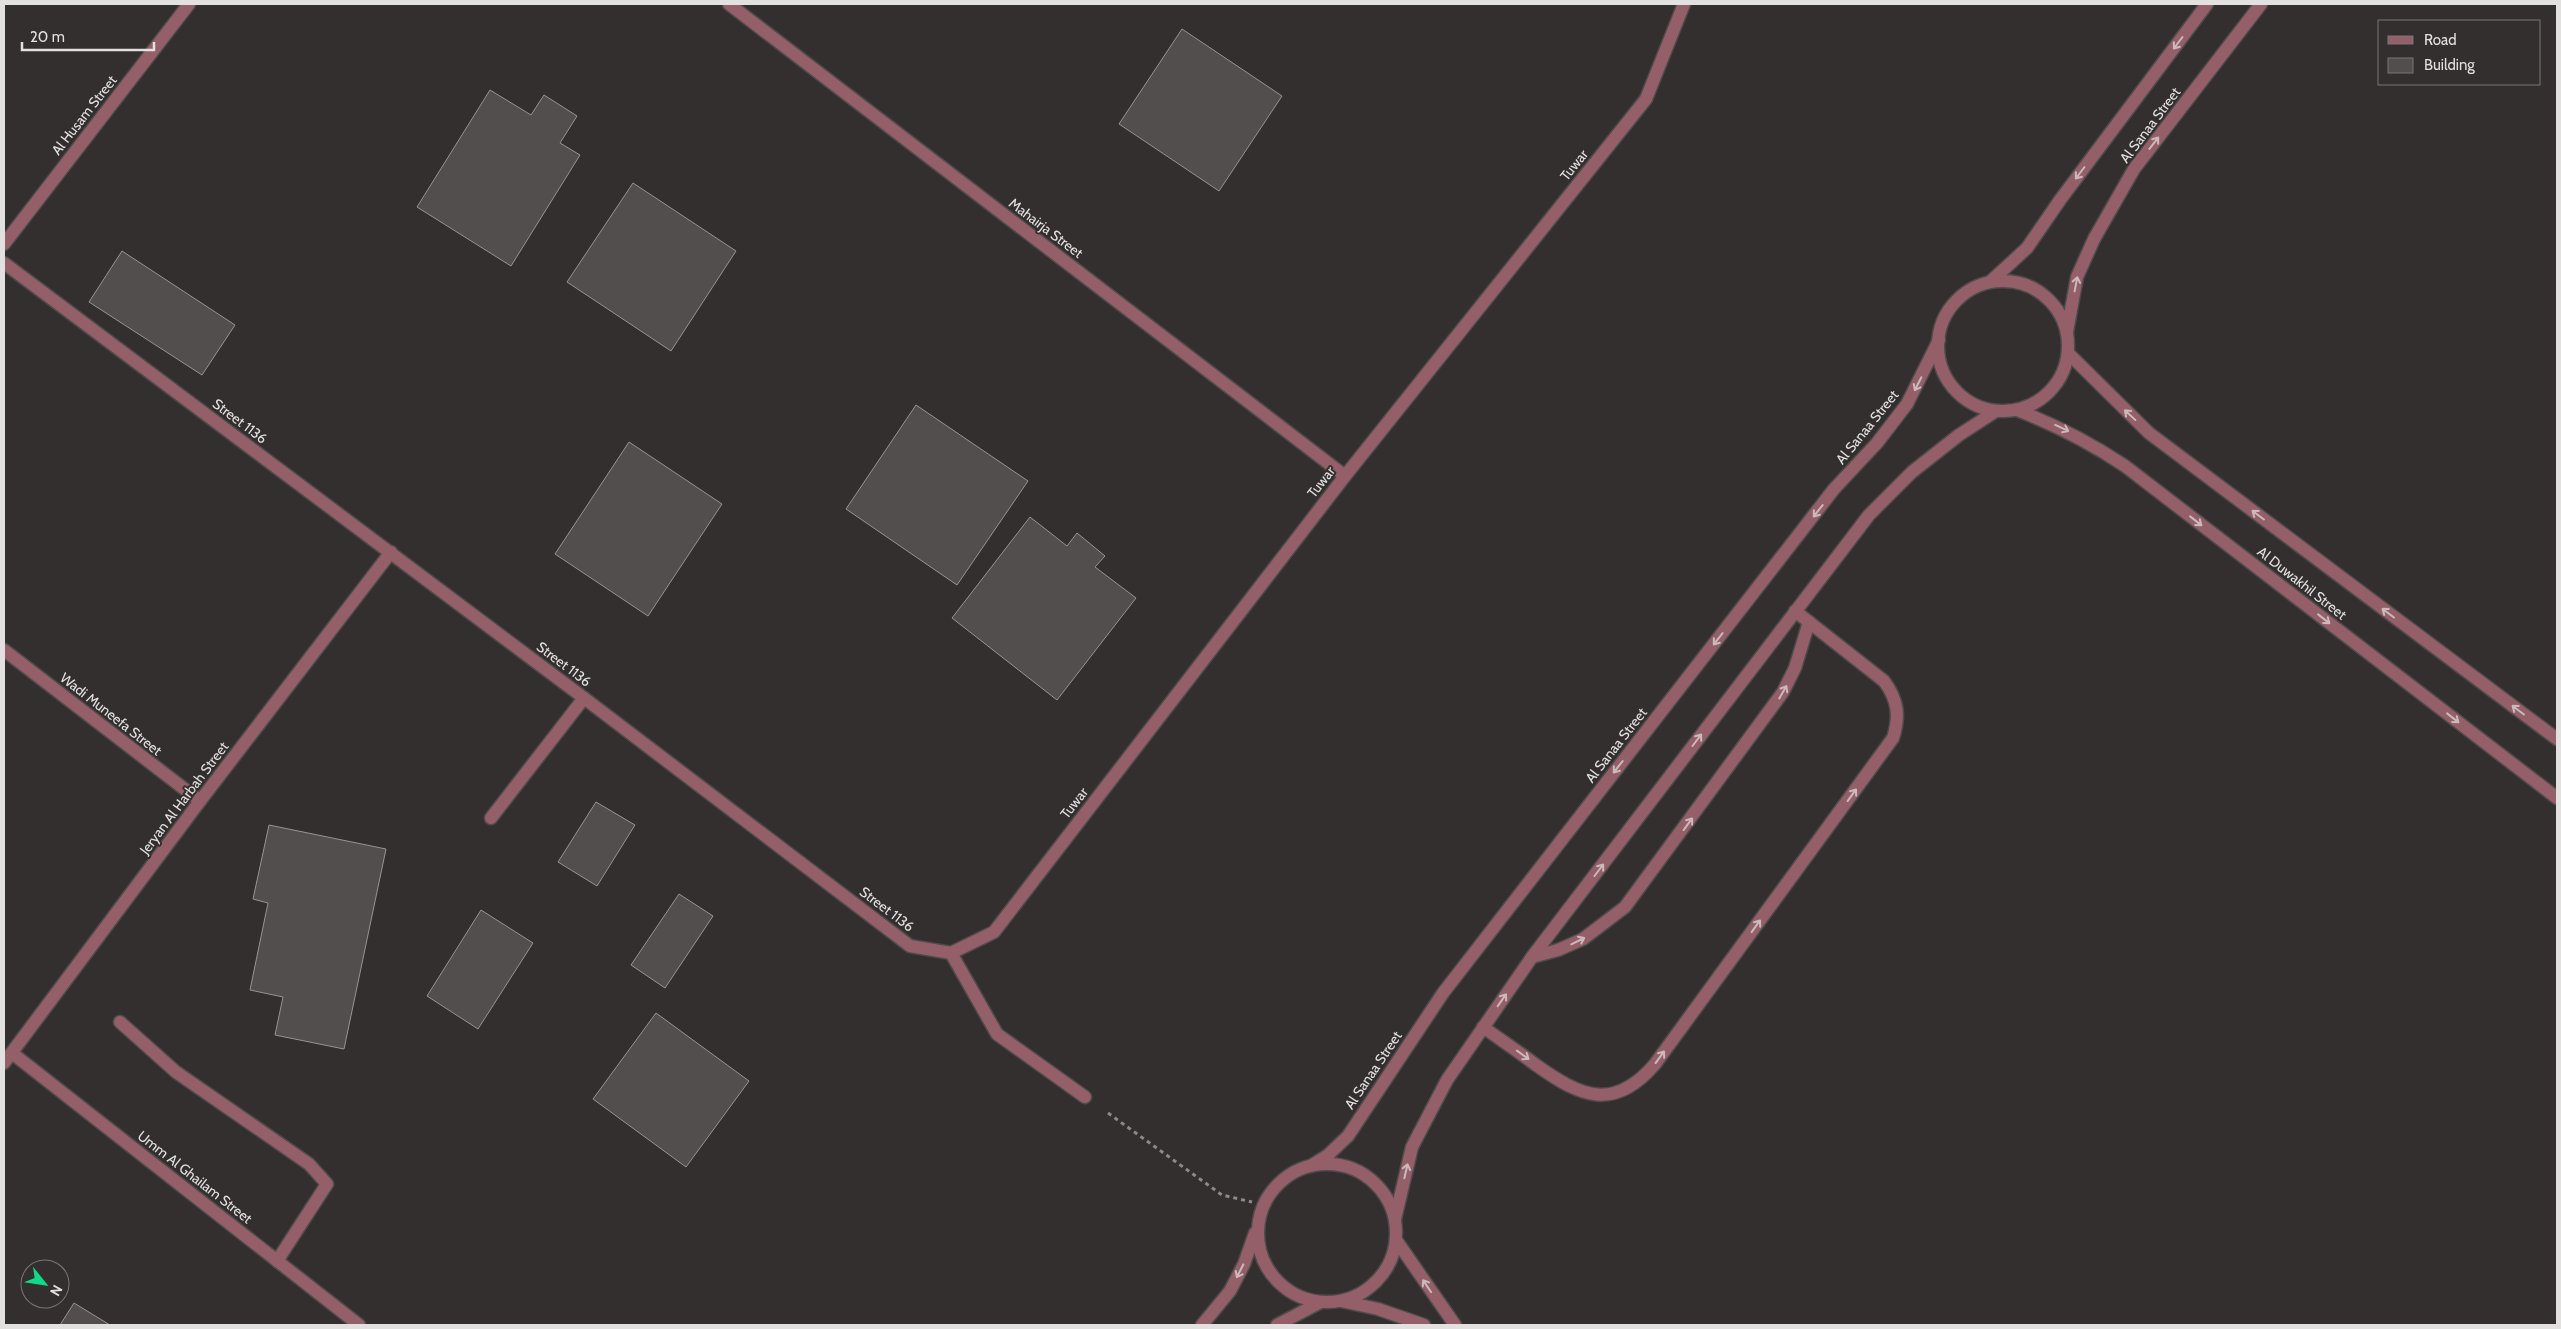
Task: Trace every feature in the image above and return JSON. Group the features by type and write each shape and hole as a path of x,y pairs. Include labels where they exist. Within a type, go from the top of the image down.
{"street":[{"name":"Al Husam Street","path":"4,244 188,4"},
{"name":"Mahairja Street","path":"729,4 1345,476"},
{"name":"Tuwar","path":"951,953 994,932 1345,476 1646,99 1684,4"},
{"name":"Al Sanaa Street","path":"1990,282 2027,248 2060,200 2207,4"},
{"name":"Al Sanaa Street","path":"2067,332 2077,277 2094,239 2134,169 2261,4"},
{"name":"Street 1136","path":"4,263 391,552 910,946 951,953"},
{"path":"2010,281 2030,286 2047,297 2060,313 2067,332 2068,353 2062,373 2052,390 2036,403 2017,410 1996,411 1976,406 1956,390 1947,379 1940,360 1939,340 1944,320 1955,303 1971,290 1990,282 2010,281"},
{"name":"Al Sanaa Street","path":"1312,1165 1328,1155 1348,1136 1443,993 1834,489 1878,442 1907,404 1939,340"},
{"name":"Al Duwakhil Street","path":"2068,353 2149,433 2557,739"},
{"name":"Al Duwakhil Street","path":"2017,410 2075,434 2125,466 2557,798"},
{"path":"1258,1226 1259,1248 1266,1268 1280,1285 1298,1297 1319,1303 1341,1301 1362,1293 1378,1280 1390,1262 1396,1240 1395,1219 1412,1147 1447,1080 1532,957 1869,515 1912,472 1959,435 1996,411"},
{"name":"Jeryan Al Harbah Street","path":"4,1063 200,801 391,552"},
{"path":"1483,1027 1554,1078 1583,1093 1600,1095 1616,1093 1632,1086 1656,1064 1893,738 1898,723 1893,694 1884,682 1795,611"},
{"path":"1532,957 1558,950 1583,939 1625,907 1784,692 1795,668 1809,622"},
{"name":"Wadi Muneefa Street","path":"4,650 200,801"},
{"path":"491,818 584,698"},
{"path":"951,953 997,1034 1085,1097"},
{"path":"120,1022 176,1072 309,1164 328,1184 277,1261"},
{"name":"Umm Al Ghailam Street","path":"12,1053 359,1325"},
{"path":"1202,1325 1230,1291 1244,1264 1258,1226 1263,1205 1275,1187 1293,1173 1312,1165 1334,1164 1355,1170 1374,1181 1387,1198 1395,1219"},
{"path":"1396,1240 1455,1325"},
{"path":"1341,1301 1378,1309 1424,1325"},
{"path":"1276,1325 1319,1303"}],"path":[{"path":"1085,1097 1222,1195 1263,1205"}],"building":[{"path":"1182,29 1282,96 1219,191 1119,124"},
{"path":"490,90 531,115 544,95 577,116 560,143 580,155 511,266 417,207"},
{"path":"633,183 736,251 671,351 567,282"},
{"path":"122,251 235,325 202,375 89,302"},
{"path":"916,405 1028,481 957,585 846,509"},
{"path":"629,442 722,504 648,616 555,554"},
{"path":"1030,517 1067,546 1077,533 1105,556 1095,567 1136,598 1057,700 952,618"},
{"path":"596,802 635,825 597,886 558,862"},
{"path":"269,825 386,849 344,1049 275,1035 283,997 250,990 268,903 253,899"},
{"path":"679,894 713,916 665,988 631,965"},
{"path":"481,910 533,943 478,1029 427,996"},
{"path":"656,1013 749,1081 686,1167 593,1099"},
{"path":"74,1303 110,1325 60,1325"}]}
